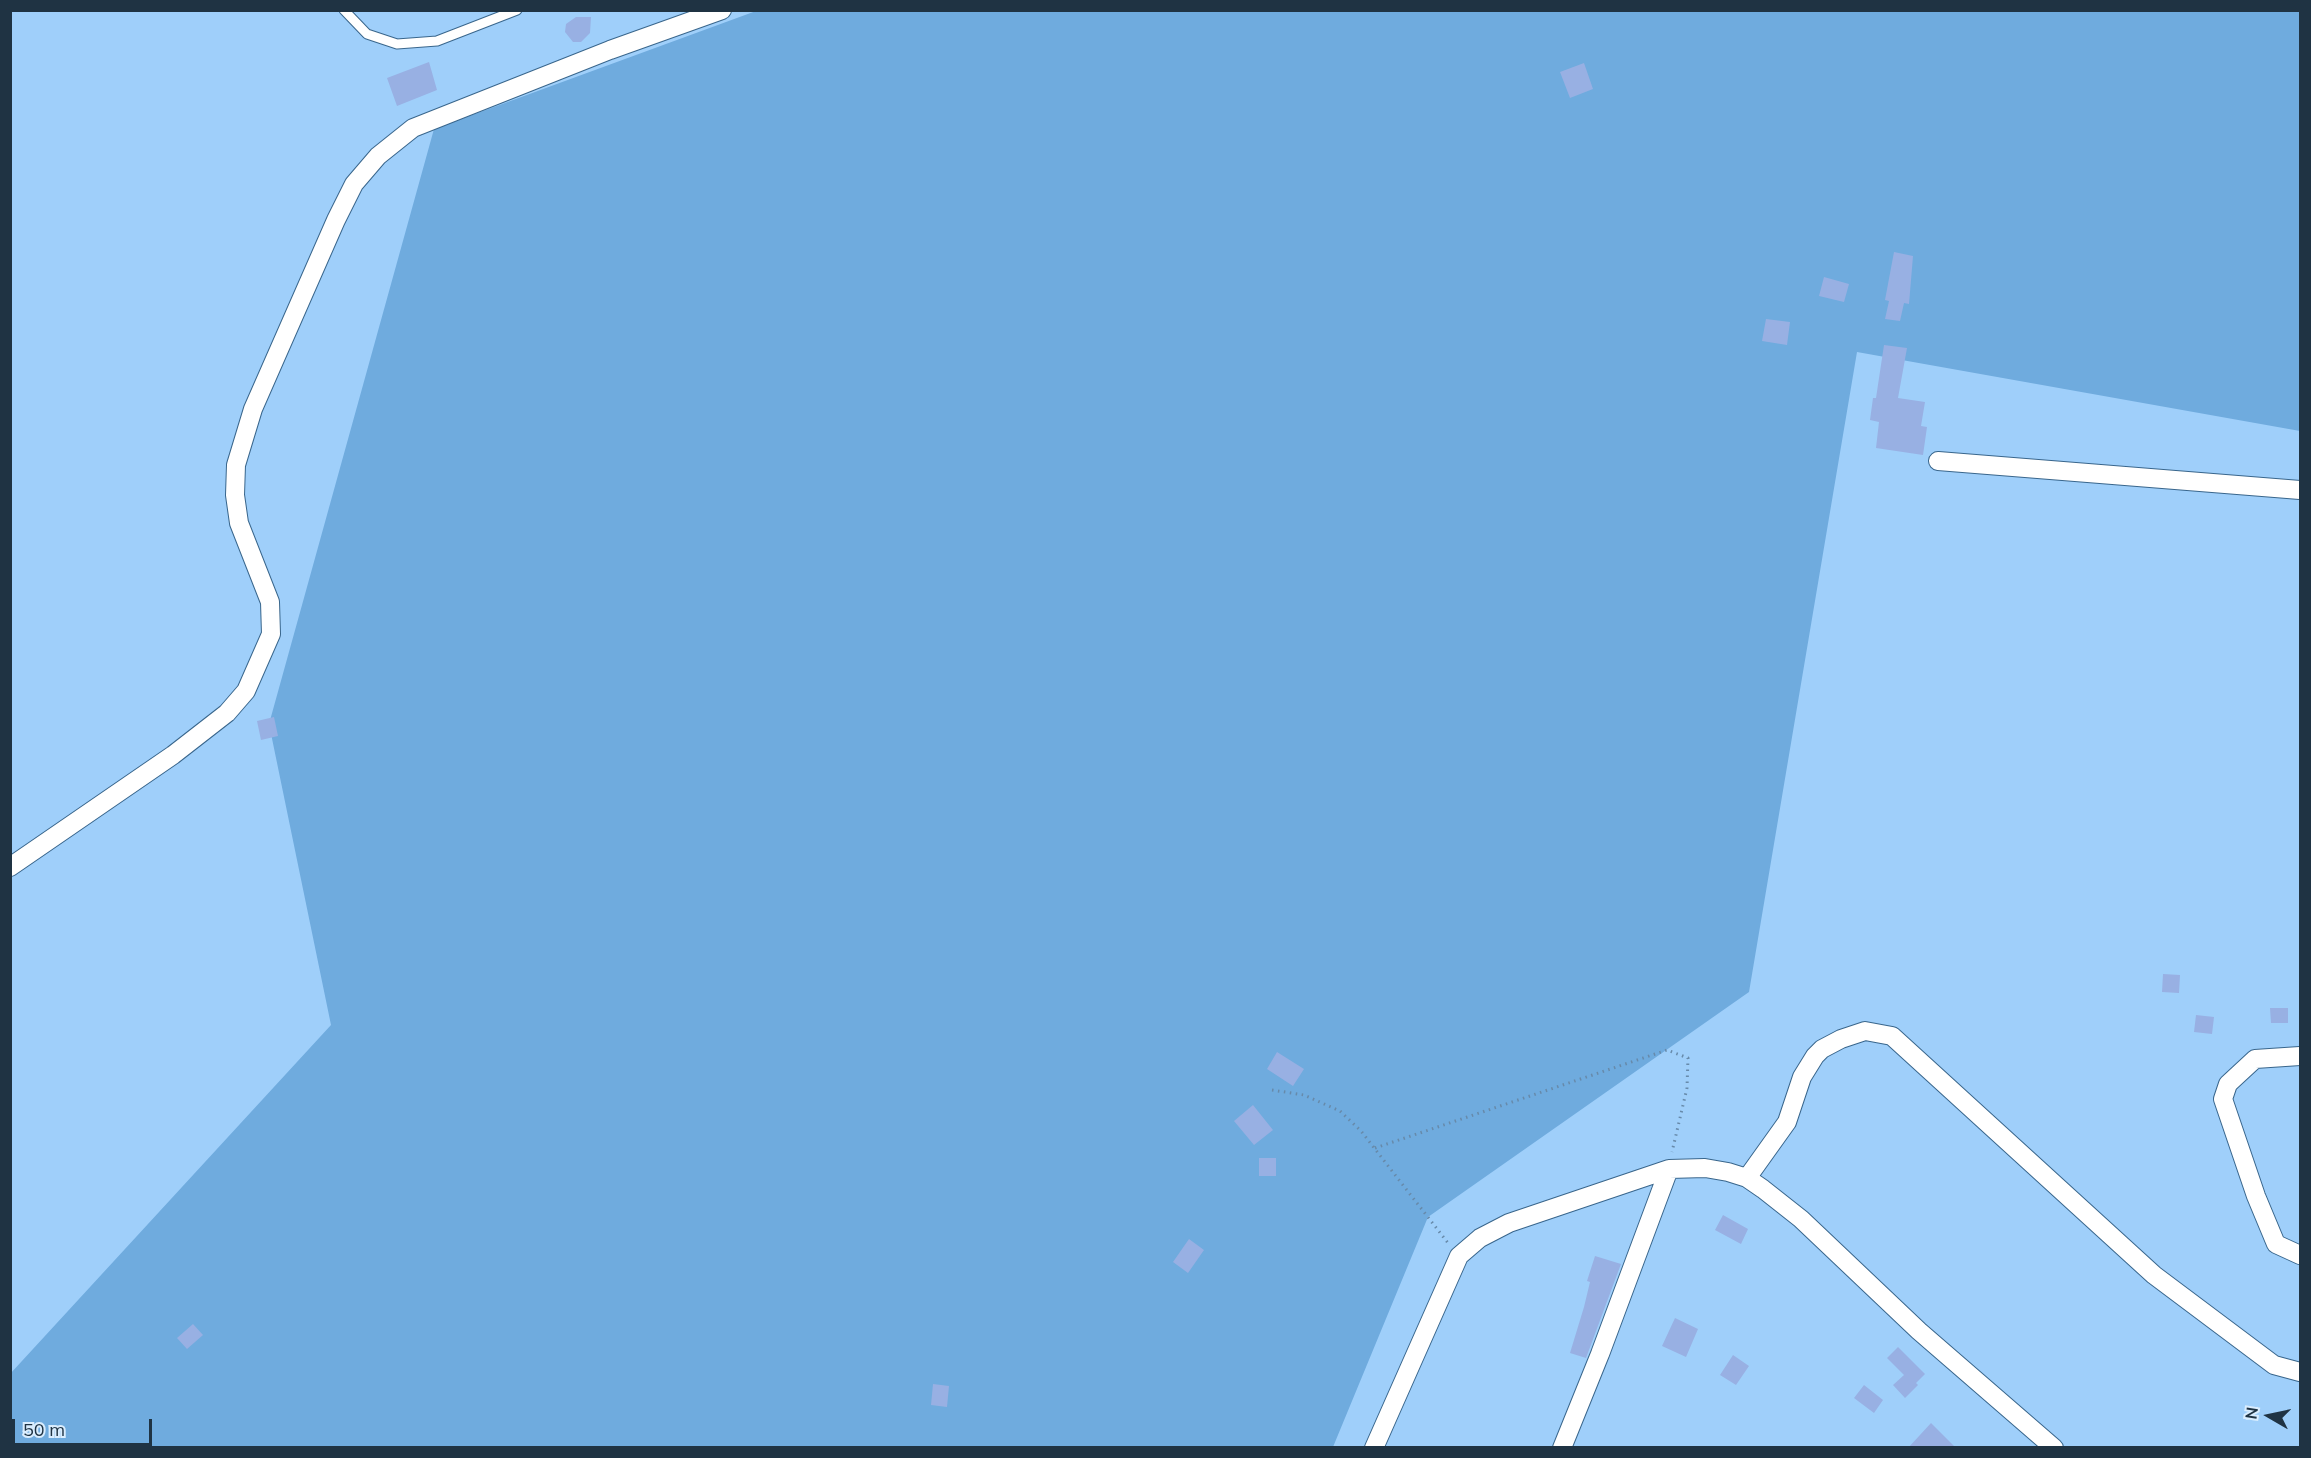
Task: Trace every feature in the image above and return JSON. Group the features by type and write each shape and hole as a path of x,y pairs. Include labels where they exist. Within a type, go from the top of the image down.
{"street":[{"path":"10,867 174,755 227,713 246,691 271,634 270,602 239,524 235,495 236,465 253,409 354,184 378,156 413,128 722,10"},
{"path":"1938,461 2301,490"},
{"path":"1747,1178 1787,1122 1802,1077 1822,1049 1865,1030 1892,1036 2154,1275 2274,1365 2301,1372"},
{"path":"2301,1056 2255,1059 2228,1084 2223,1099 2256,1196 2276,1244 2301,1255"},
{"path":"1374,1448 1459,1256 1480,1238 1509,1223 1669,1169 1705,1168 1747,1178 1801,1219 1918,1331 2054,1448"},
{"path":"1562,1448 1600,1354 1669,1169"}],"lane":[{"path":"344,10 367,34 397,44 437,40 518,10"}],"path":[{"path":"1375,1148 1666,1050 1688,1058 1687,1088 1669,1169"},
{"path":"1272,1090 1304,1095 1340,1111 1375,1148 1459,1256"}],"shaded area":[{"path":"756,11 2300,11 2300,431 1857,352 1749,992 1428,1217 1333,1447 11,1447 10,1374 331,1025 269,724 434,129"}],"building":[{"path":"576,17 591,17 590,33 581,42 573,42 565,32 566,24"},
{"path":"429,62 437,90 397,106 387,78"},
{"path":"1584,63 1593,89 1570,98 1560,72"},
{"path":"1894,252 1913,256 1909,304 1904,303 1900,321 1885,319 1889,301 1885,300"},
{"path":"1824,277 1849,284 1844,302 1819,296"},
{"path":"1766,319 1790,322 1787,345 1762,341"},
{"path":"1884,345 1907,348 1898,398 1925,402 1921,426 1927,427 1923,455 1876,448 1879,422 1870,420 1873,398 1876,398"},
{"path":"274,717 278,736 261,740 257,721"},
{"path":"2163,974 2180,975 2179,993 2162,992"},
{"path":"2270,1008 2288,1008 2288,1023 2271,1023"},
{"path":"2196,1015 2214,1017 2212,1034 2194,1032"},
{"path":"1277,1052 1304,1069 1293,1086 1267,1069"},
{"path":"1253,1105 1273,1130 1254,1145 1234,1121"},
{"path":"1259,1158 1276,1158 1276,1176 1259,1176"},
{"path":"1723,1215 1748,1229 1741,1244 1715,1230"},
{"path":"1189,1239 1204,1250 1188,1273 1173,1262"},
{"path":"1595,1256 1621,1264 1586,1358 1570,1353 1584,1307 1590,1282 1587,1281"},
{"path":"1675,1318 1698,1329 1686,1357 1662,1346"},
{"path":"193,1324 203,1335 187,1349 177,1338"},
{"path":"1898,1347 1925,1374 1905,1398 1893,1385 1904,1375 1887,1358"},
{"path":"1733,1355 1749,1366 1736,1385 1720,1375"},
{"path":"933,1384 949,1386 947,1407 931,1405"},
{"path":"1864,1385 1883,1400 1874,1413 1854,1398"},
{"path":"1931,1423 1956,1448 1908,1448"}]}
